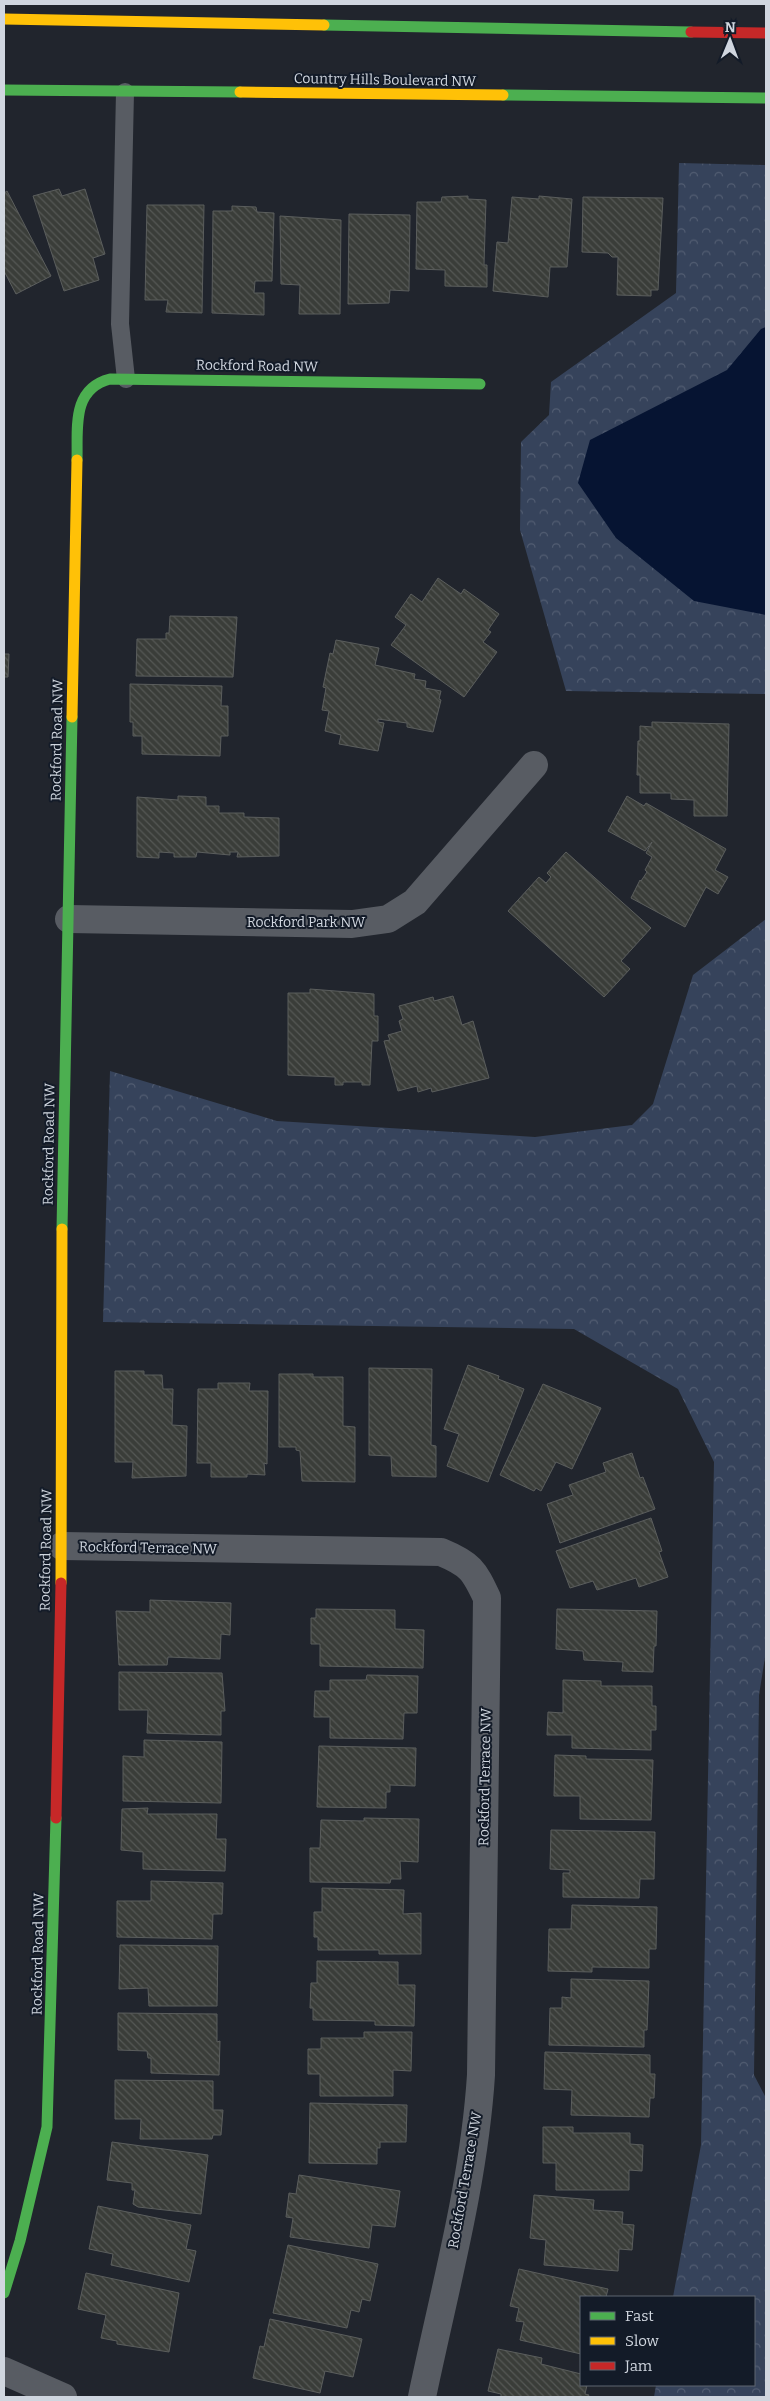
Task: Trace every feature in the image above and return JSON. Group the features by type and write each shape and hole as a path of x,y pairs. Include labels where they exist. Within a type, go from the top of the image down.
{"street":[{"path":"4,19 766,33"},
{"name":"Country Hills Boulevard NW","path":"4,90 766,98"},
{"name":"Rockford Road NW","path":"4,2292 20,2241 47,2127 51,2038 62,1546 62,1244 78,412 86,391 93,385 108,378 480,384"},
{"name":"Rockford Park NW","path":"69,920 352,924 388,919 415,902 534,765"},
{"name":"Rockford Terrace NW","path":"62,1546 441,1552 475,1571 487,1598 482,2048 478,2112 471,2164 422,2397"},
{"path":"4,2370 64,2397"}],"lane":[{"path":"125,92 120,324 126,379"}],"green space":[{"path":"679,163 766,165 766,694 566,691 520,530 521,442 549,415 551,382 676,293"},
{"path":"766,919 766,1651 759,1695 754,2075 766,2098 766,2397 654,2397 656,2386 755,2386 755,2296 673,2296 701,2145 714,1462 678,1389 574,1329 103,1322 110,1071 277,1121 535,1137 632,1125 653,1104 693,975"}],"shaded area":[{"path":"766,327 766,615 694,601 616,538 578,483 590,440 727,370 761,329"}],"building":[{"path":"59,189 62,196 85,189 105,254 93,258 99,280 64,291 33,196"},
{"path":"7,191 51,276 16,294 4,271 4,193"},
{"path":"468,196 468,199 486,200 484,265 487,265 487,287 445,286 445,270 416,269 417,202 441,202 442,197"},
{"path":"539,196 572,199 567,267 550,267 548,297 493,291 497,242 508,243 512,197 539,199"},
{"path":"583,197 663,198 658,290 651,290 651,296 617,295 618,257 612,257 608,253 582,252"},
{"path":"147,205 204,205 202,313 166,312 168,300 145,300"},
{"path":"232,206 256,207 257,212 274,213 272,281 255,281 254,293 264,293 264,315 212,313 213,211 232,211"},
{"path":"349,214 410,215 409,291 390,290 389,303 348,304"},
{"path":"280,216 341,220 340,314 299,314 300,285 281,284"},
{"path":"438,578 461,594 464,589 499,614 488,630 491,632 483,642 497,652 464,697 391,645 406,625 395,617 411,594 422,602"},
{"path":"170,616 237,617 233,677 136,676 137,639 166,639 166,633 169,633"},
{"path":"336,640 379,648 375,665 415,674 414,679 426,681 425,688 441,691 439,699 441,700 433,732 407,727 407,723 378,719 378,722 384,723 378,751 339,744 341,735 325,731 329,711 322,710 326,688 323,687 330,653 333,654"},
{"path":"4,654 9,654 8,677 4,677"},
{"path":"130,684 222,686 221,706 228,706 228,736 221,736 220,756 142,754 142,736 133,736 133,722 130,722"},
{"path":"652,722 729,724 727,816 694,816 694,800 671,799 671,793 640,793 640,775 637,775 640,726 652,727"},
{"path":"178,796 206,797 206,806 219,806 219,813 244,813 244,817 279,818 279,856 237,857 238,852 230,852 230,855 197,852 196,857 174,857 174,853 159,852 159,858 137,857 137,797 178,800"},
{"path":"627,796 644,806 646,803 726,849 715,870 728,877 718,894 706,887 685,927 631,898 640,880 647,872 645,870 652,857 646,853 652,842 645,851 608,831"},
{"path":"566,852 651,928 621,961 630,969 604,997 508,911 539,877 546,883 551,877 547,873"},
{"path":"310,989 374,994 374,1016 378,1016 378,1041 372,1041 370,1085 362,1085 362,1082 343,1082 343,1085 335,1085 335,1077 288,1075 288,993 310,993"},
{"path":"453,996 462,1025 473,1021 489,1078 432,1092 431,1088 418,1092 417,1086 398,1091 384,1041 390,1040 388,1035 402,1031 399,1021 403,1019 399,1006 433,997 434,1001"},
{"path":"468,1365 499,1376 498,1379 524,1389 488,1482 447,1466 459,1434 444,1429"},
{"path":"369,1368 432,1369 431,1445 436,1446 436,1477 392,1476 391,1456 369,1455"},
{"path":"115,1371 144,1371 144,1375 162,1375 163,1389 173,1389 172,1425 187,1426 186,1476 132,1478 133,1462 115,1462"},
{"path":"279,1374 313,1374 313,1377 343,1377 343,1426 355,1427 355,1482 302,1481 300,1451 296,1450 296,1447 279,1447"},
{"path":"218,1383 250,1383 249,1391 268,1391 267,1464 264,1463 265,1475 247,1474 247,1477 211,1477 211,1463 197,1463 198,1389 218,1389"},
{"path":"543,1384 601,1408 572,1469 556,1462 541,1491 536,1488 534,1491 500,1475"},
{"path":"632,1453 640,1478 643,1477 655,1509 560,1543 547,1504 573,1495 569,1485 606,1472 603,1463"},
{"path":"651,1518 662,1551 659,1552 668,1577 639,1587 636,1578 597,1590 593,1581 570,1588 556,1551"},
{"path":"150,1600 231,1603 230,1635 221,1634 220,1659 168,1657 167,1665 119,1665 116,1611 150,1612"},
{"path":"316,1609 395,1610 395,1629 424,1630 423,1668 320,1666 320,1644 311,1644 311,1618 316,1618"},
{"path":"557,1609 657,1611 653,1672 622,1671 623,1662 584,1660 583,1651 556,1649"},
{"path":"119,1672 222,1673 225,1711 221,1711 221,1735 147,1733 148,1710 119,1710"},
{"path":"367,1675 418,1676 417,1713 404,1713 403,1739 330,1738 330,1717 314,1717 315,1691 330,1691 330,1680 366,1680"},
{"path":"563,1680 601,1681 601,1686 652,1686 652,1706 656,1706 656,1730 651,1730 651,1750 572,1748 572,1735 547,1735 548,1712 563,1713"},
{"path":"144,1740 222,1742 221,1803 123,1801 123,1756 144,1757"},
{"path":"319,1746 416,1748 415,1786 390,1785 390,1792 386,1792 386,1808 317,1807"},
{"path":"555,1755 586,1756 586,1759 653,1760 651,1820 580,1819 580,1796 554,1796"},
{"path":"148,1808 147,1814 217,1814 216,1839 226,1839 225,1871 143,1869 143,1852 121,1850 122,1809"},
{"path":"364,1818 419,1819 418,1862 400,1861 401,1879 391,1879 390,1883 310,1882 310,1848 320,1848 321,1820 364,1821"},
{"path":"551,1830 655,1832 654,1879 640,1879 639,1898 563,1897 563,1873 570,1873 570,1870 550,1869"},
{"path":"151,1881 223,1883 222,1914 213,1914 212,1939 117,1937 117,1901 151,1901"},
{"path":"322,1888 404,1890 403,1914 421,1913 421,1954 379,1954 379,1950 318,1950 318,1937 314,1937 314,1912 322,1912"},
{"path":"572,1905 657,1907 656,1949 649,1949 649,1968 592,1967 592,1972 548,1971 549,1929 571,1929"},
{"path":"120,1945 218,1946 217,2006 149,2006 148,1988 119,1989"},
{"path":"317,1961 398,1962 398,1985 415,1985 414,2026 375,2025 375,2021 313,2020 313,2008 310,2008 311,1983 317,1983"},
{"path":"571,1979 649,1981 647,2030 644,2030 644,2047 549,2045 550,2008 562,2008 562,1997 571,1998"},
{"path":"118,2013 217,2014 217,2042 220,2041 219,2075 151,2073 151,2058 148,2058 147,2051 118,2050"},
{"path":"364,2032 412,2032 411,2071 393,2070 393,2096 320,2096 320,2074 308,2074 308,2049 321,2049 321,2038 364,2038"},
{"path":"545,2052 650,2055 650,2074 655,2074 654,2098 650,2098 649,2117 571,2115 572,2090 544,2089"},
{"path":"115,2080 213,2081 213,2110 223,2110 221,2135 213,2135 212,2139 140,2139 141,2119 115,2119"},
{"path":"310,2103 407,2105 406,2142 380,2142 380,2148 377,2148 377,2164 309,2163"},
{"path":"543,2127 573,2127 573,2133 630,2133 630,2144 643,2145 642,2171 629,2170 629,2190 556,2190 556,2163 543,2163"},
{"path":"112,2142 208,2155 201,2214 138,2207 133,2204 135,2190 132,2190 132,2183 107,2180"},
{"path":"299,2175 400,2191 395,2227 372,2225 369,2248 290,2237 293,2218 286,2217 289,2193 296,2194"},
{"path":"534,2195 594,2200 593,2210 623,2212 622,2224 634,2225 632,2250 619,2249 618,2271 544,2265 546,2240 530,2238"},
{"path":"98,2206 191,2225 186,2249 196,2251 189,2282 111,2265 113,2254 89,2249"},
{"path":"288,2245 378,2264 370,2301 362,2299 359,2312 351,2310 347,2328 273,2313"},
{"path":"519,2269 608,2289 606,2296 580,2296 580,2354 520,2340 524,2322 516,2321 519,2308 510,2306"},
{"path":"86,2273 179,2293 169,2352 117,2344 117,2341 101,2338 106,2315 78,2309"},
{"path":"270,2319 362,2339 353,2377 325,2371 320,2393 253,2378 260,2346 264,2347"},
{"path":"498,2349 542,2358 541,2364 580,2374 580,2386 587,2386 585,2394 589,2395 588,2397 501,2397 501,2394 488,2391"}],"traffic: fast":[{"path":"324,25 691,32"},
{"path":"4,90 240,92"},
{"path":"503,95 766,98"},
{"path":"77,460 79,412 83,401 97,384 110,379 480,384"},
{"path":"62,1229 72,717"},
{"path":"4,2293 20,2241 47,2127 56,1818"}],"traffic: slow":[{"path":"4,19 324,25"},
{"path":"240,92 503,95"},
{"path":"72,717 77,460"},
{"path":"61,1583 62,1229"}],"traffic: jam":[{"path":"691,32 766,33"},
{"path":"56,1818 61,1583"}]}
